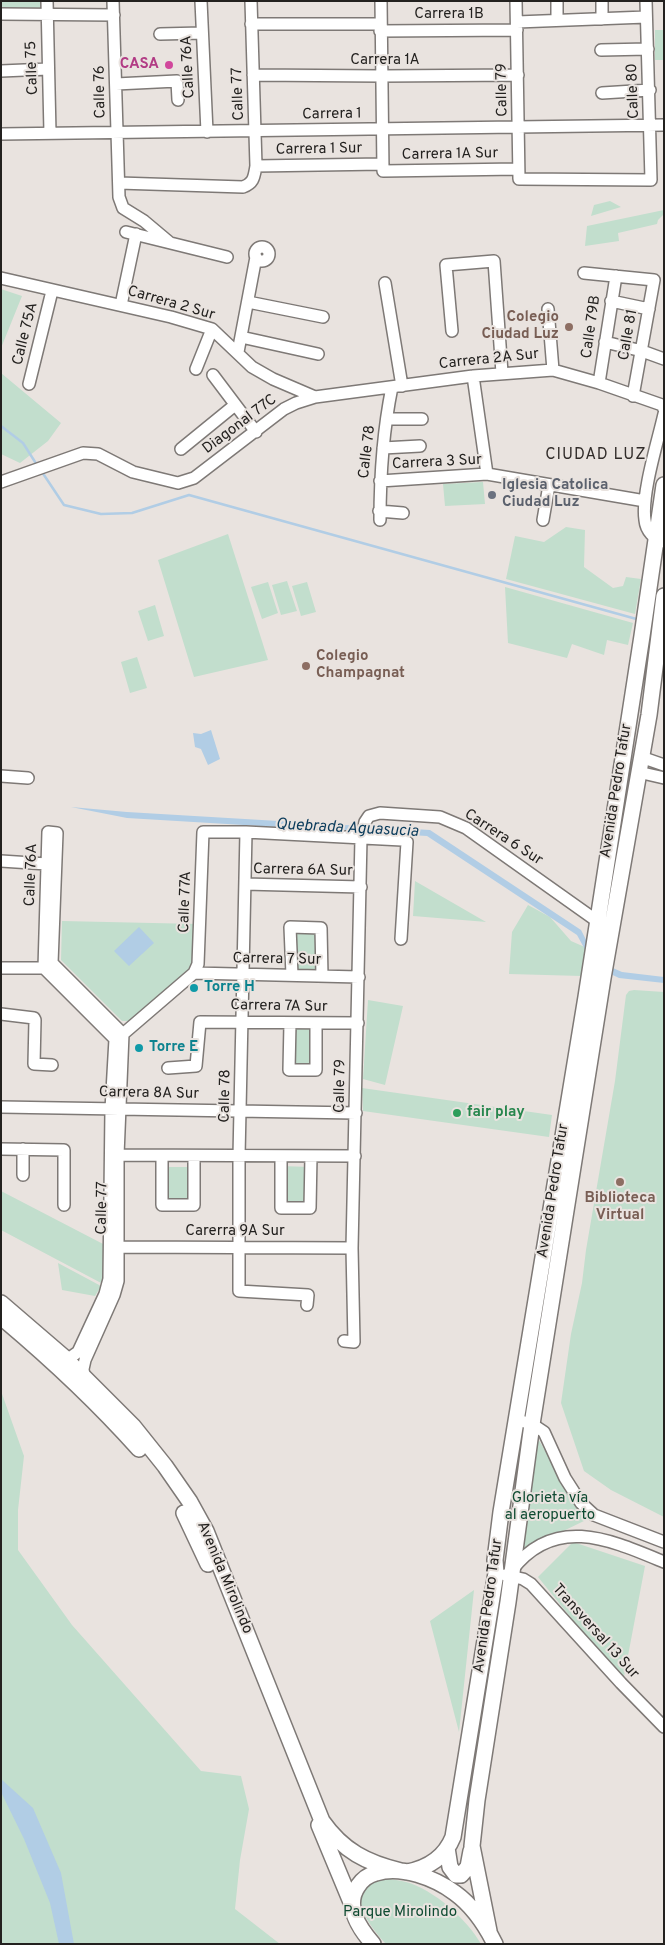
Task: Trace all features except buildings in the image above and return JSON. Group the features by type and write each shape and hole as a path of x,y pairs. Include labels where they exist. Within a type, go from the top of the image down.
{"main road":[{"name":"Avenida Pedro Tafur","path":"492,1938 472,1846 506,1573 495,1560 516,1420 591,966 647,602 660,540 664,485"},
{"name":"Avenida Pedro Tafur","path":"404,1872 421,1869 434,1863 447,1848 453,1837 506,1573 532,1424 606,958 649,715 663,600"},
{"name":"Avenida Mirolindo","path":"1,1303 64,1358 138,1432 165,1466 199,1518 322,1822 328,1830 354,1854 378,1866 427,1878 454,1892 473,1910 492,1938"},
{"name":"Avenida Mirolindo","path":"1,1317 41,1351 128,1436 159,1474 182,1509 195,1534 360,1927 373,1944"},
{"path":"447,1848 453,1873 461,1875 468,1867 472,1846"},
{"path":"351,1902 355,1890 367,1876 376,1872 404,1872"}],"street":[{"name":"Calle 75","path":"47,1 50,133"},
{"name":"Calle 76","path":"113,1 116,132 121,202 169,242"},
{"name":"Calle 76A","path":"201,1 207,132"},
{"name":"Calle 77","path":"119,182 242,187 250,184 254,179 256,166 251,1"},
{"path":"381,1 382,167"},
{"name":"Calle 79","path":"516,1 519,174"},
{"path":"557,1 557,20"},
{"path":"602,1 602,19"},
{"name":"Calle 80","path":"646,1 650,90 651,180"},
{"path":"1,14 114,15"},
{"name":"Carrera 1B","path":"252,24 380,27 517,26 557,20 646,17"},
{"path":"160,34 202,34"},
{"path":"601,50 648,49"},
{"path":"1,71 48,69"},
{"name":"Carrera 1A","path":"253,75 518,75"},
{"path":"116,84 177,81 178,100"},
{"path":"602,93 650,90"},
{"name":"Carrera 1","path":"1,134 664,124"},
{"name":"Carrera 1 Sur","path":"256,166 382,167"},
{"name":"Carrera 1A Sur","path":"382,167 651,180"},
{"path":"122,306 131,233 227,257"},
{"path":"238,352 257,249 267,244"},
{"path":"452,331 446,265 494,262 502,373"},
{"path":"584,273 616,276"},
{"name":"Calle 81","path":"616,276 654,280 633,396"},
{"name":"Calle 79B","path":"599,383 616,276"},
{"name":"Carrera 2 Sur","path":"1,278 212,329 252,367 273,380 315,396"},
{"name":"Calle 78","path":"385,283 397,386 387,419 383,448 380,481 380,516 403,513"},
{"name":"Calle 75A","path":"29,384 52,291"},
{"path":"611,301 649,309"},
{"path":"248,302 323,317"},
{"path":"548,309 553,370"},
{"path":"196,369 212,329"},
{"path":"241,337 318,354"},
{"path":"605,342 642,351 664,359"},
{"name":"Carrera 2A Sur","path":"315,396 473,376 553,370 599,383 663,410"},
{"path":"213,375 256,432"},
{"path":"473,376 487,474"},
{"name":"Diagonal 77C","path":"1,482 83,453 90,453 98,454 133,472 178,483 187,482 256,432 284,409 315,396"},
{"path":"181,449 235,405"},
{"path":"660,540 645,521 645,501 663,410"},
{"path":"387,419 422,418"},
{"path":"383,448 420,446"},
{"name":"Carrera 3 Sur","path":"380,481 487,474 645,501"},
{"path":"543,520 548,485"},
{"path":"640,764 664,765"},
{"path":"640,764 664,778"},
{"path":"1,776 28,778"},
{"name":"Carrera 6 Sur","path":"363,831 369,816 380,813 440,817 466,828 597,921"},
{"path":"246,832 363,831 407,842 401,939"},
{"name":"Calle 79","path":"349,1341 363,831"},
{"name":"Calle 76A","path":"48,965 50,882 57,833 48,832 47,864 50,882"},
{"name":"Calle 77A","path":"194,973 198,964 203,832 246,832"},
{"name":"Calle 78","path":"246,832 239,1291 308,1300"},
{"path":"1,861 47,864"},
{"name":"Carrera 6A Sur","path":"245,884 361,887"},
{"path":"292,975 290,927 321,928 322,976"},
{"path":"1,968 48,965 119,1036 194,973"},
{"name":"Carrera 7 Sur","path":"194,973 359,977"},
{"path":"1,1014 31,1016 35,1020 34,1064 52,1065"},
{"name":"Carrera 7A Sur","path":"168,1068 196,1066 200,1022 358,1023"},
{"path":"290,1023 289,1070 316,1070 316,1023"},
{"name":"Calle 77","path":"84,1377 85,1360 114,1295 118,1281 115,1252 114,1155 119,1036"},
{"name":"Carrera 8A Sur","path":"1,1107 356,1113"},
{"path":"1,1149 64,1150 64,1204"},
{"path":"23,1175 24,1149"},
{"path":"114,1155 355,1156"},
{"path":"162,1156 162,1205 194,1205 194,1156"},
{"path":"281,1156 281,1208 310,1208 311,1156"},
{"name":"Carerra 9A Sur","path":"115,1252 239,1247 352,1248"},
{"name":"Calle 77","path":"64,1358 71,1357 78,1352 106,1294 115,1252"},
{"path":"516,1420 532,1424 544,1432 565,1478 581,1504 594,1515 664,1542"},
{"path":"506,1573 521,1559 541,1546 558,1537 568,1536 600,1538 626,1546 664,1562"},
{"name":"Transversal 13 Sur","path":"506,1573 531,1584 621,1684 664,1727"}],"green space":[{"path":"1,1 42,1 42,8 1,8"},
{"path":"655,30 664,30 664,60 655,60"},
{"path":"610,201 621,207 591,216 594,205"},
{"path":"664,210 664,214 657,224 618,233 619,241 585,246 587,226"},
{"path":"1,289 22,296 1,348"},
{"path":"1,373 61,423 48,441 20,463 1,454"},
{"path":"483,482 485,504 445,506 443,484"},
{"path":"566,527 585,530 584,567 613,588 623,586 626,577 641,579 635,614 506,579 515,536 544,542"},
{"path":"228,534 268,660 194,677 158,560"},
{"path":"287,581 297,611 281,615 272,585"},
{"path":"268,582 278,613 262,619 251,587"},
{"path":"307,582 316,612 301,616 292,586"},
{"path":"505,587 633,623 628,645 607,640 604,655 572,644 567,658 508,643"},
{"path":"155,605 164,636 148,641 138,611"},
{"path":"137,657 147,688 130,693 121,662"},
{"path":"415,881 486,922 413,916"},
{"path":"528,905 550,917 571,941 587,948 582,976 509,974 512,932"},
{"path":"62,921 198,924 195,965 136,1021 122,1021 61,960"},
{"path":"292,928 320,928 321,973 295,973"},
{"path":"629,991 664,992 664,1517 611,1490 584,1471 561,1403 571,1334 582,1283 615,1081 626,995"},
{"path":"368,1000 403,1006 385,1085 363,1079"},
{"path":"291,1027 315,1028 315,1069 291,1068"},
{"name":"fair play","path":"362,1088 552,1115 549,1137 363,1111"},
{"path":"281,1166 310,1167 310,1208 281,1208"},
{"path":"163,1167 194,1167 194,1205 162,1205"},
{"path":"1,1191 105,1245 103,1284 1,1230"},
{"path":"58,1263 101,1286 95,1296 62,1290"},
{"path":"1,1391 24,1456 18,1510 18,1550 72,1625 201,1771 241,1776 249,1809 240,1860 235,1909 280,1944 1,1944"},
{"name":"Glorieta vía al aeropuerto","path":"537,1437 586,1520 518,1553"},
{"path":"573,1542 645,1566 623,1682 538,1577"},
{"path":"474,1590 459,1732 430,1621"},
{"name":"Parque Mirolindo","path":"383,1878 403,1881 438,1898 468,1925 481,1944 386,1944 366,1918 361,1899 364,1891 371,1884"}],"water":[{"path":"211,730 220,759 208,765 201,749 195,747 193,733 201,734"},
{"name":"Quebrada Aguasucia","path":"71,807 430,830 581,930 597,961 622,972 664,977 664,983 619,978 594,966 577,935 427,836 127,818"},
{"path":"139,927 154,943 129,966 114,951"},
{"path":"1,1779 33,1808 61,1873 74,1944 59,1944 50,1903 24,1839 1,1792"}],"waterway":[{"path":"1,426 23,443 37,465"},
{"path":"42,472 64,505 101,514 132,513 189,495 640,620"}],"place":[{"name":"CASA","path":"169,65"},
{"name":"Colegio Ciudad Luz","path":"569,327"},
{"name":"Iglesia Catolica Ciudad Luz","path":"492,495"},
{"name":"Colegio Champagnat","path":"306,666"},
{"name":"Torre H","path":"194,988"},
{"name":"Torre E","path":"139,1048"},
{"name":"fair play","path":"457,1113"},
{"name":"Biblioteca Virtual","path":"620,1182"}],"district":[{"name":"CIUDAD LUZ","path":"596,456"}]}
